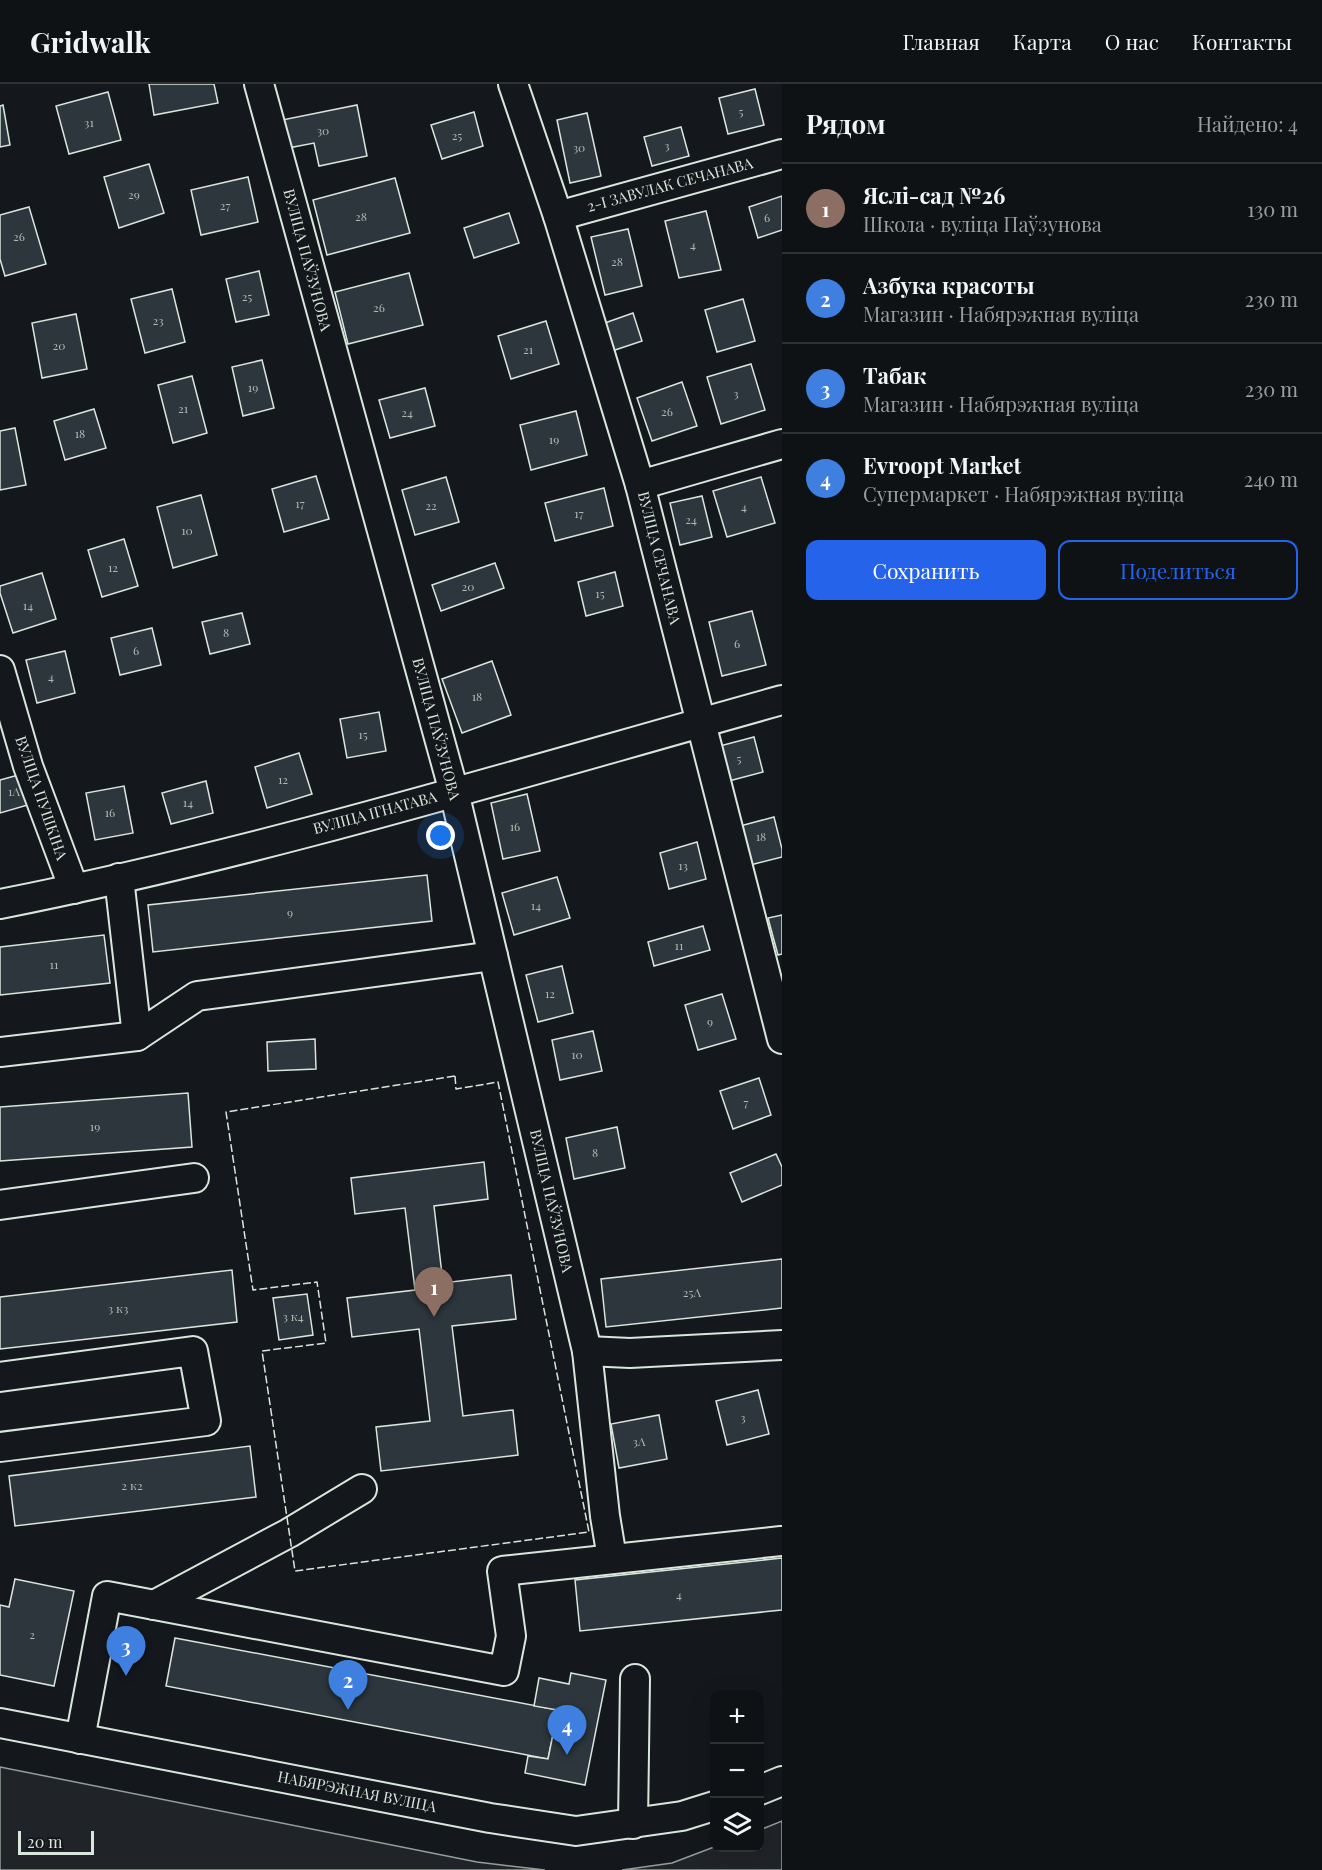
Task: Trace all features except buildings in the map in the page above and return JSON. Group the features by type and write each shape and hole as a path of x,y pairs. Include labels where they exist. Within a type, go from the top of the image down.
{"street":[{"name":"ВУЛІЦА ПАЎЗУНОВА","path":"259,84 454,792 586,1351 612,1558"},
{"name":"ВУЛІЦА СЕЧАНАВА","path":"513,84 558,216 640,485 782,1039"},
{"name":"2-І ЗАВУЛАК СЕЧАНАВА","path":"558,216 782,154"},
{"path":"640,485 782,444"},
{"name":"ВУЛІЦА ПУШКІНА","path":"0,670 28,766 74,890"},
{"name":"ВУЛІЦА ІГНАТАВА","path":"0,904 74,890 379,814 782,700"},
{"path":"119,878 137,1036"},
{"path":"0,1052 137,1036 197,996 493,956"},
{"path":"0,1205 194,1178"},
{"path":"586,1351 630,1353 782,1345"},
{"path":"0,1377 193,1351 206,1422 0,1447"},
{"path":"154,1605 289,1533 362,1489"},
{"path":"80,1739 106,1596 504,1671 511,1636 502,1572 612,1558 782,1541"},
{"path":"633,1824 635,1679"},
{"name":"НАБЯРЭЖНАЯ ВУЛІЦА","path":"0,1723 531,1825 576,1831 682,1816 710,1807"},
{"path":"764,1788 782,1781"}],"shaded area":[{"path":"0,1767 477,1862 545,1870 0,1870"},
{"path":"782,1821 782,1870 622,1870 672,1863 710,1849 710,1852 764,1852 764,1828"}],"fence":[{"path":"455,1076 456,1089 498,1082 589,1532 295,1571 262,1351 326,1343 317,1282 253,1290 226,1112 455,1076"}],"place":[{"name":"Яслі-сад №26","path":"434,1317"},
{"name":"Табак","path":"126,1676"},
{"name":"Азбука красоты","path":"348,1710"},
{"name":"Evroopt Market","path":"567,1755"}]}
